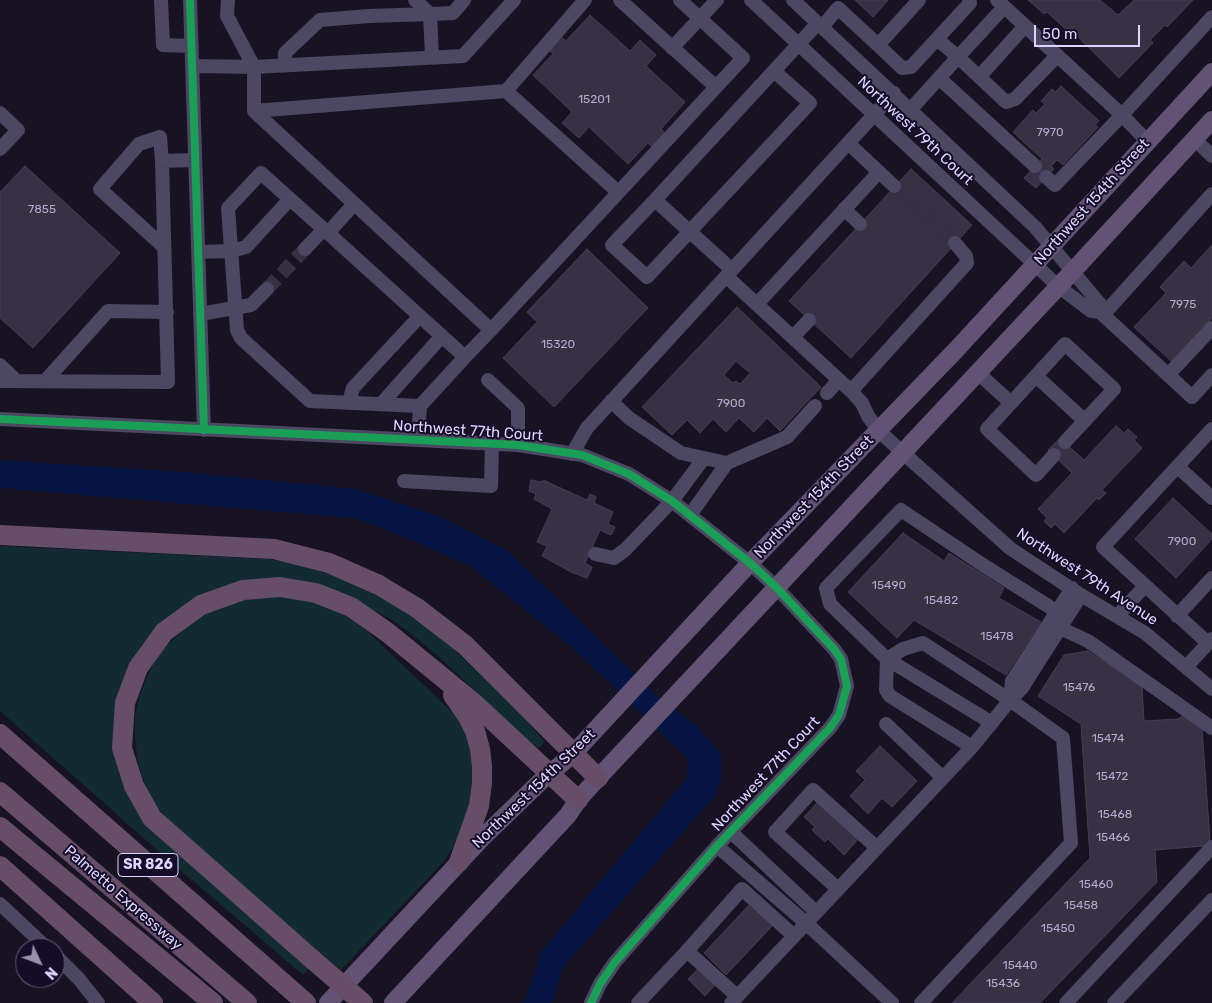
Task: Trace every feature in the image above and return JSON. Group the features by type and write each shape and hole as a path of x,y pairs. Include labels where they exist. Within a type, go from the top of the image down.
{"highway":[{"path":"0,535 274,549 329,562 380,585 417,608 465,645 598,778"},
{"path":"363,1003 152,818 134,786 122,748 125,703 138,668 164,632 201,605 243,590 280,587 316,593 351,607 387,632 475,704 578,800"},
{"path":"441,677 472,724 482,757 482,783 479,806 459,862"},
{"name":"SR 826","path":"0,734 301,999"},
{"name":"Palmetto Expressway","path":"0,792 247,1003"},
{"path":"0,827 213,1003"},
{"path":"0,866 153,1003"}],"main road":[{"name":"Northwest 154th Street","path":"328,1003 459,862 550,773 573,754 750,563 879,431 1052,247 1212,72"},
{"name":"Northwest 154th Street","path":"393,1003 568,815 578,800 647,725 1212,120"}],"street":[{"path":"161,0 163,45 192,46"},
{"path":"190,0 204,430"},
{"path":"228,0 228,16 254,67 254,111 491,330"},
{"path":"415,0 430,14 432,57"},
{"path":"284,65 285,53 320,20 453,13 464,0"},
{"path":"192,66 254,67 463,56 514,0"},
{"path":"254,111 506,91 585,0"},
{"path":"620,0 716,87"},
{"path":"418,440 420,406 743,58 680,0"},
{"path":"672,48 717,0"},
{"name":"Northwest 79th Court","path":"751,0 1058,286 1091,311 1102,314 1100,304 1036,227 793,0"},
{"path":"878,45 919,0"},
{"path":"774,71 810,103 646,277 612,245 798,44 842,4 878,45 902,68 911,67 970,3 969,0"},
{"path":"911,109 958,57 1001,4 1122,115 1147,141"},
{"path":"1046,177 1055,185 1212,17"},
{"path":"978,77 1025,26"},
{"path":"937,39 1006,102 1011,102 1057,56"},
{"path":"939,78 1035,166"},
{"path":"506,91 618,192"},
{"path":"572,454 587,428 611,401 894,93"},
{"path":"0,113 18,130 0,149"},
{"path":"0,381 168,382 167,312 160,137 139,144 100,189 164,247"},
{"path":"1194,139 1212,156"},
{"path":"848,143 894,186"},
{"path":"162,161 195,160"},
{"path":"757,304 879,172"},
{"path":"420,406 310,401 241,338 237,330 228,208 261,173 465,357"},
{"path":"1212,194 1102,314 1192,397 1212,375"},
{"path":"198,252 246,247 290,199"},
{"name":"Northwest 79th Avenue","path":"655,200 690,232 757,304 851,391 862,403 868,416 879,431 1011,549 1145,634 1212,689"},
{"path":"305,249 354,204"},
{"path":"844,209 860,224"},
{"path":"851,391 967,263 966,256 956,243"},
{"path":"200,314 251,305 266,289"},
{"path":"46,380 108,311 167,312"},
{"path":"349,402 352,388 420,316"},
{"path":"790,334 806,317"},
{"path":"1168,375 1212,328"},
{"path":"382,403 442,336"},
{"path":"1054,455 1036,475 987,429 1065,344 1114,389 1065,442"},
{"path":"0,365 17,382"},
{"path":"977,372 1011,403"},
{"path":"1036,376 1085,421"},
{"path":"488,380 518,408 518,445"},
{"path":"827,393 839,380"},
{"path":"611,401 629,418 682,453 727,463"},
{"path":"690,515 727,463 787,437 815,406"},
{"name":"Northwest 77th Court","path":"0,419 518,445 582,455 629,474 672,501 750,563 776,587 834,649 840,660 846,686 839,715 830,728 717,846 615,962 600,984 591,1003"},
{"path":"1186,667 1210,641 1178,616 1103,547 1212,429"},
{"path":"404,481 491,486 492,444"},
{"path":"595,554 614,558 625,550 672,501 704,458"},
{"path":"1178,467 1212,498"},
{"path":"992,723 888,659 830,604 826,588 901,510 1056,611"},
{"path":"1178,616 1212,578"},
{"path":"1117,616 1146,586"},
{"path":"1010,700 1012,681 1056,611 1076,592"},
{"path":"687,951 734,1000 942,776 972,747 1022,688 1060,628 1076,592"},
{"path":"1060,628 1088,641 1212,728"},
{"path":"888,659 903,649 924,643 1063,738 1070,843 921,1003"},
{"path":"888,659 886,690 890,696 972,747"},
{"path":"886,724 942,776"},
{"path":"838,889 774,832 813,790 876,847"},
{"path":"731,832 816,912"},
{"path":"717,846 806,923 892,1003"},
{"path":"1066,1003 1212,846"},
{"path":"638,1003 752,878"},
{"path":"742,890 794,936"},
{"path":"1114,1003 1212,900"},
{"path":"0,904 36,938"},
{"path":"65,965 98,1003"}],"green space":[{"path":"0,546 268,559 291,563 340,577 384,597 440,636 525,719 544,741 543,744 539,748 532,744 439,657 409,632 389,618 333,591 190,603 119,711 160,838 302,961 308,969 303,975 165,857 0,711"},
{"path":"281,596 310,601 330,608 366,630 450,710 461,723 468,738 473,759 474,789 469,822 445,860 341,970 173,827 149,793 141,775 137,756 135,716 140,694 150,670 162,650 198,618 218,608 240,599"}],"shaded area":[{"path":"0,460 183,472 356,489 441,517 508,551 658,697 695,724 721,754 721,780 714,797 563,967 552,1003 524,1003 542,951 687,778 688,759 573,648 470,566 402,536 354,518 0,488"}],"building":[{"path":"855,0 888,0 873,17"},
{"path":"1028,0 1100,0 1118,15 1134,0 1193,0 1167,27 1165,25 1150,40 1153,43 1119,78 1073,32 1071,34 1047,12 1044,14"},
{"path":"590,15 630,51 640,40 656,55 646,66 685,102 661,129 665,133 652,147 648,143 628,164 589,127 579,138 562,123 572,112 533,75 553,54 549,50 561,37 566,41"},
{"path":"1061,86 1099,121 1095,125 1098,127 1063,165 1057,160 1051,166 1054,169 1036,188 1024,178 1042,159 1013,132 1033,110 1036,113 1045,104 1041,101 1052,89 1055,92"},
{"path":"25,166 120,253 33,348 0,318 0,192"},
{"path":"911,169 972,225 851,358 789,301"},
{"path":"1212,245 1212,318 1171,361 1134,327 1166,293 1160,287 1184,261 1191,268"},
{"path":"587,249 648,308 554,407 503,358 537,322 527,312"},
{"path":"737,307 821,387 780,431 767,418 754,432 739,418 726,432 713,419 700,433 687,420 672,435 642,407","holes":["736,361 750,373 740,384 736,381 733,383 724,375"]},
{"path":"1116,426 1124,433 1128,429 1137,437 1134,440 1142,448 1102,490 1106,493 1099,500 1097,498 1064,533 1055,524 1051,528 1044,521 1047,518 1038,509 1072,473 1048,450 1060,438 1084,460"},
{"path":"531,480 542,482 543,480 587,500 590,494 596,497 594,503 613,512 608,524 615,527 611,535 600,530 585,563 592,567 587,578 571,572 542,556 547,546 537,542 552,509 534,499 536,494 529,491"},
{"path":"1173,498 1212,534 1212,539 1176,578 1135,539"},
{"path":"903,533 944,561 949,553 1004,588 999,598 1041,622 1006,675 914,620 897,638 848,592"},
{"path":"1088,651 1142,687 1144,721 1179,719 1184,714 1202,729 1210,840 1204,846 1155,850 1157,882 1040,1003 952,1003 1090,858 1081,724 1038,696 1064,655"},
{"path":"880,746 917,781 892,807 882,798 868,814 850,796 865,780 856,771"},
{"path":"818,802 858,839 844,855 828,839 825,842 812,830 815,827 804,817"},
{"path":"750,904 773,925 726,975 704,953"},
{"path":"698,969 715,985 705,996 688,979"}],"tunnel":[{"path":"894,186 955,243"},
{"path":"267,289 305,249"}],"cycle path":[{"path":"190,0 204,430"},
{"path":"0,419 518,445 582,455 629,474 672,501 750,563 776,587 834,649 841,659 847,686 839,715 830,728 717,846 615,962 600,984 591,1003"}]}
